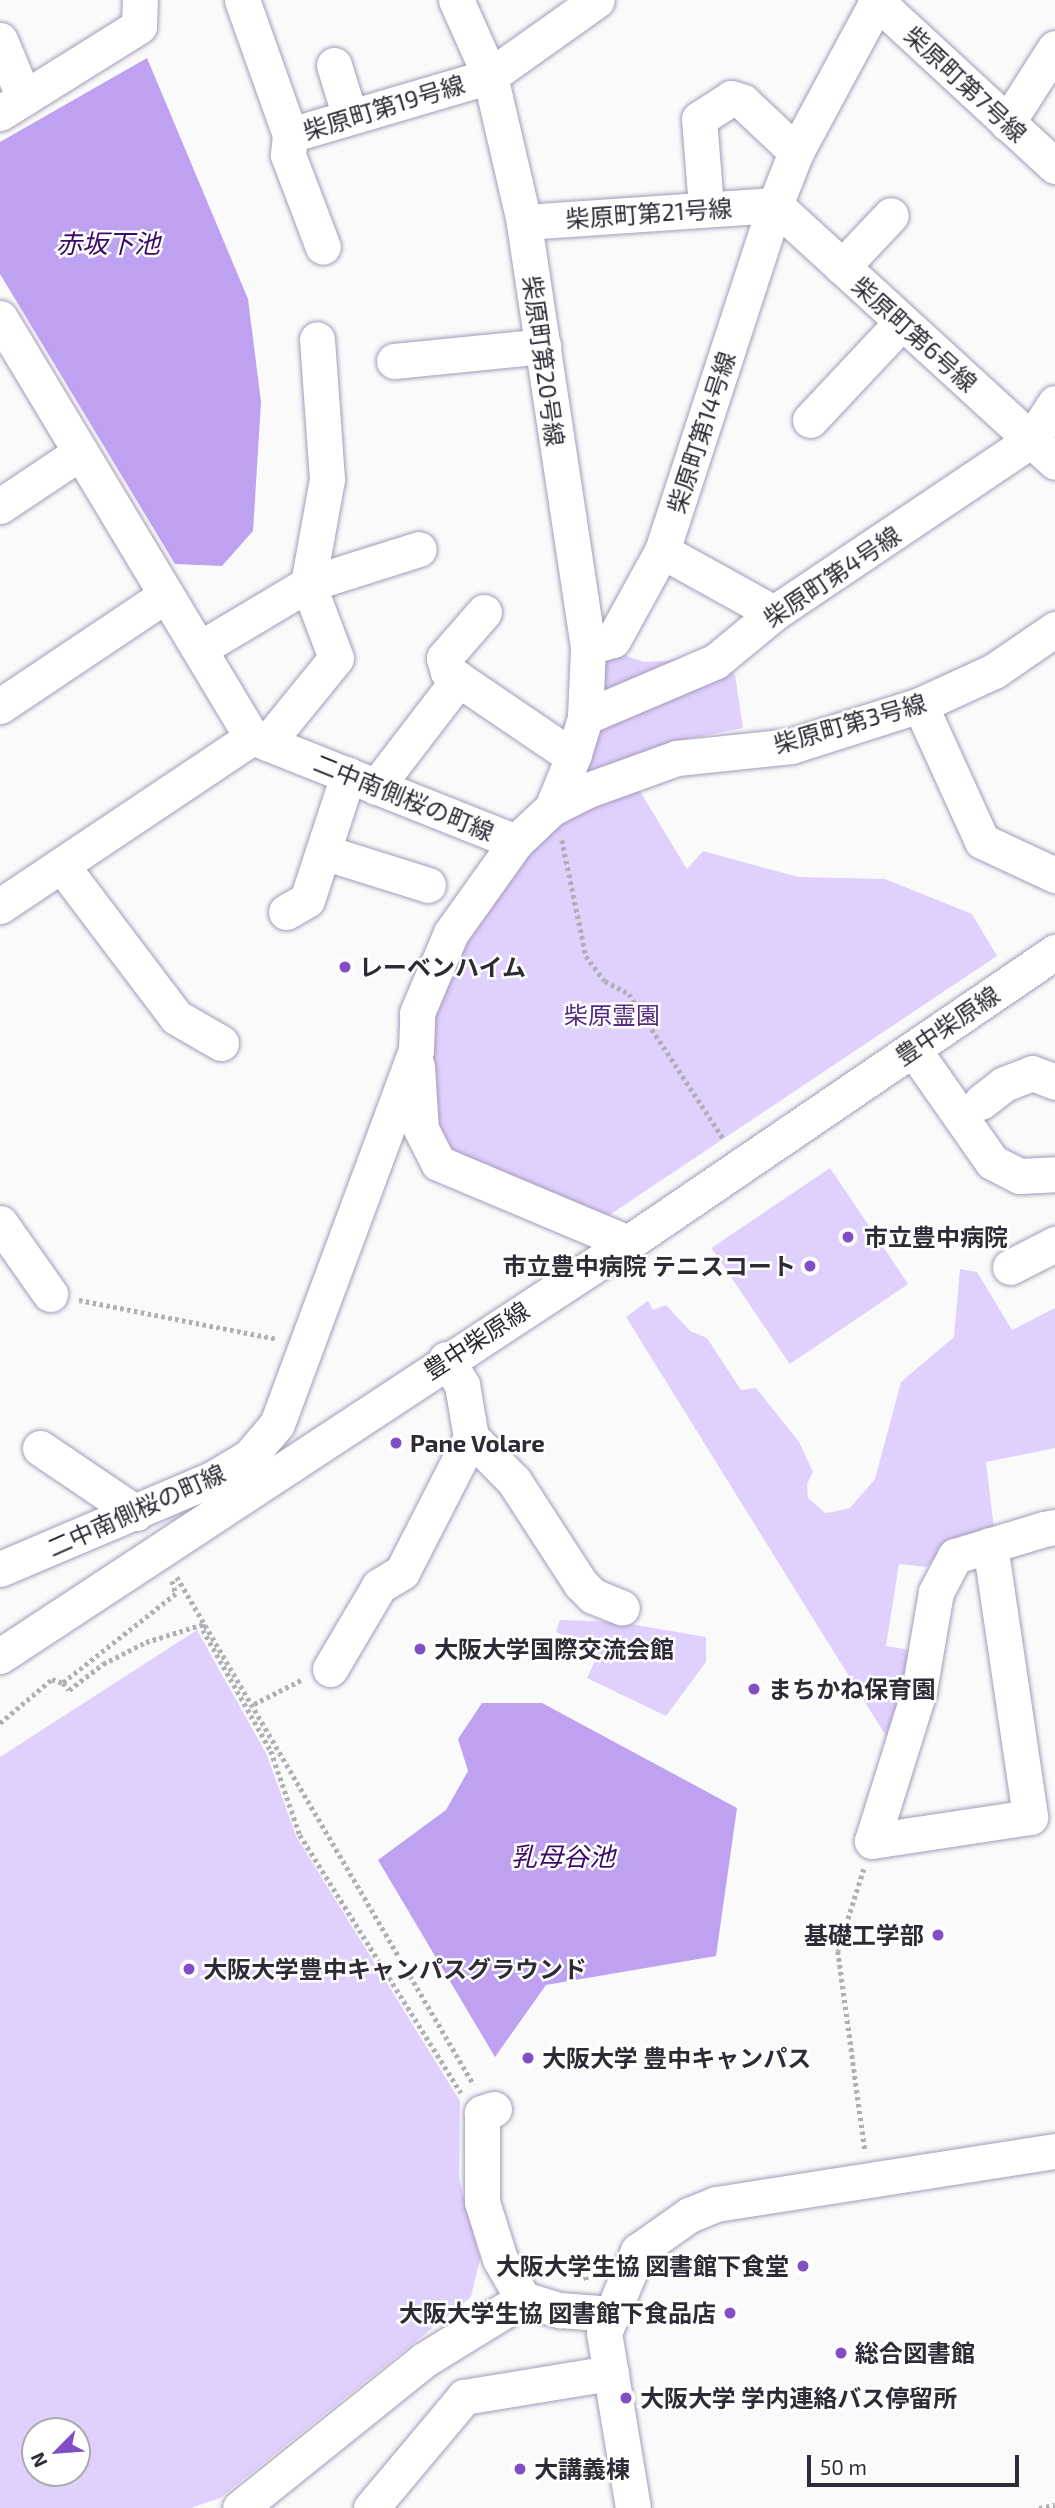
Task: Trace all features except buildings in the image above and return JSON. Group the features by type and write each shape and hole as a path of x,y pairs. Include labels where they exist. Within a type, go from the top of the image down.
{"street":[{"path":"0,40 12,105 139,26 140,0"},
{"name":"柴原町第19号線","path":"242,0 290,135 490,76 597,0"},
{"name":"柴原町第20号線","path":"456,0 490,76 524,222 588,648"},
{"name":"柴原町第7号線","path":"877,1 1055,166"},
{"name":"柴原町第14号線","path":"588,648 613,640 662,551 775,205 796,152 877,1"},
{"path":"1007,122 1055,48"},
{"path":"334,65 350,117"},
{"path":"706,207 699,119 731,99 743,102 796,152"},
{"path":"290,135 288,155 323,247"},
{"name":"柴原町第21号線","path":"524,222 706,207 775,205"},
{"name":"柴原町第6号線","path":"775,205 1043,451"},
{"path":"842,267 891,215"},
{"path":"0,318 199,649 259,740"},
{"path":"810,420 902,322"},
{"path":"0,906 259,740 336,658 308,584 327,479 317,339"},
{"path":"394,361 543,346"},
{"name":"柴原町第4号線","path":"585,717 716,661 774,613 1043,451 1055,403"},
{"path":"0,506 80,452"},
{"path":"199,649 308,584 419,550"},
{"path":"662,551 774,613"},
{"path":"0,706 166,595"},
{"path":"484,612 444,658 449,672 573,757"},
{"name":"柴原町第3号線","path":"552,808 588,789 677,758 791,746 920,705 994,671 1055,629"},
{"path":"516,842 552,808 573,757 585,717 588,648"},
{"path":"286,912 307,900 323,852 362,781 459,679"},
{"path":"920,705 982,841 1055,875"},
{"name":"二中南側桜の町線","path":"259,740 516,842"},
{"name":"二中南側桜の町線","path":"0,1569 136,1513 249,1457 277,1424 416,1051 417,1013 450,933 448,892 516,842"},
{"path":"323,852 448,892"},
{"path":"62,866 176,1017 221,1042"},
{"name":"豊中柴原線","path":"0,1656 446,1359 628,1243 1055,952"},
{"path":"913,1048 992,1162 1020,1176 1055,1174"},
{"path":"416,1051 421,1129 438,1163 628,1243"},
{"path":"981,1101 1004,1084 1032,1073 1055,1082"},
{"path":"0,1223 50,1294"},
{"path":"1010,1267 1055,1244"},
{"path":"446,1359 462,1385 471,1437 514,1481 581,1584 593,1596 622,1608"},
{"path":"330,1669 379,1586 402,1572 471,1437"},
{"path":"40,1448 136,1513"},
{"path":"990,1545 1042,1820 872,1841 919,1691 936,1592 955,1556 990,1545 1055,1527"},
{"path":"488,2111 482,2203 500,2259 523,2299 560,2310 612,2314"},
{"path":"634,2508 604,2333 638,2251 689,2215 716,2204 1055,2151"},
{"path":"240,2508 424,2360 523,2299"},
{"path":"371,2508 464,2397 611,2372"}],"path":[{"path":"552,808 586,956 605,981 629,994 728,1147"},
{"path":"50,1294 308,1345"},
{"path":"63,1683 176,1594 171,1584 175,1574 271,1751 300,1835 461,2093 488,2111"},
{"path":"0,1723 52,1679 63,1683 69,1690 103,1664 146,1642 204,1624 209,1627 488,2111"},
{"path":"254,1704 330,1669"},
{"path":"869,2180 838,1951 872,1841"},
{"path":"1039,2508 1055,2505"}],"green space":[{"path":"707,650 735,675 743,728 671,742 584,780 603,663 618,653 644,662 667,661"},
{"name":"柴原霊園","path":"635,783 687,869 703,851 798,877 885,879 972,914 997,956 605,1218 442,1152 432,1120 432,1025 450,972 503,876 560,816"},
{"name":"市立豊中病院 テニスコート","path":"830,1168 908,1284 790,1364 711,1248"},
{"path":"960,1269 977,1272 1012,1330 1055,1308 1055,1448 986,1462 994,1529 950,1541 927,1567 899,1564 886,1646 915,1651 886,1736 626,1317 648,1301 653,1310 666,1305 690,1331 707,1338 741,1390 756,1388 799,1442 813,1472 807,1484 808,1498 825,1513 832,1512 850,1508 875,1479 901,1382 954,1337"},
{"path":"560,1620 618,1622 706,1637 706,1662 666,1716 587,1678 598,1654 556,1632"},
{"name":"大阪大学豊中キャンパスグラウンド","path":"197,1630 267,1755 296,1836 460,2101 459,2178 480,2259 471,2297 220,2498 191,2508 0,2508 0,1757"}],"water":[{"name":"赤坂下池","path":"147,58 248,299 261,402 253,531 222,566 175,564 0,274 0,142"},
{"name":"乳母谷池","path":"482,1703 542,1703 737,1808 716,1956 546,1985 495,2057 378,1860 446,1810 468,1771 458,1739"}],"place":[{"name":"レーベンハイム","path":"345,967"},
{"name":"市立豊中病院","path":"848,1237"},
{"name":"市立豊中病院 テニスコート","path":"810,1266"},
{"name":"Pane Volare","path":"396,1443"},
{"name":"大阪大学国際交流会館","path":"420,1649"},
{"name":"まちかね保育園","path":"754,1689"},
{"name":"基礎工学部","path":"938,1935"},
{"name":"大阪大学豊中キャンパスグラウンド","path":"189,1969"},
{"name":"大阪大学 豊中キャンパス","path":"528,2058"},
{"name":"大阪大学生協 図書館下食堂","path":"803,2266"},
{"name":"大阪大学生協 図書館下食品店","path":"730,2313"},
{"name":"総合図書館","path":"841,2353"},
{"name":"大阪大学 学内連絡バス停留所","path":"626,2398"},
{"name":"大講義棟","path":"520,2469"}]}
